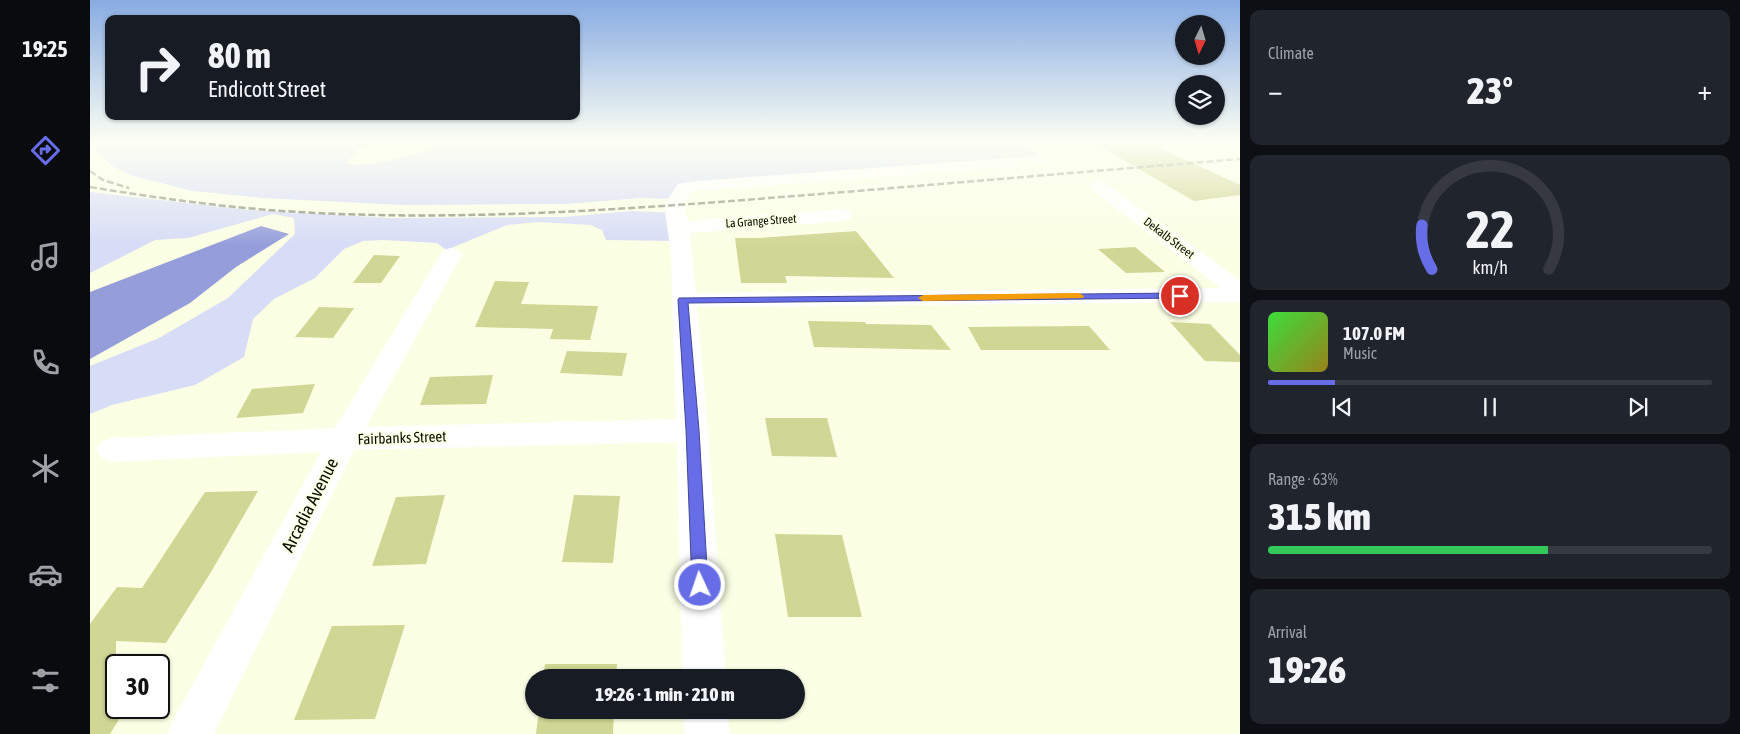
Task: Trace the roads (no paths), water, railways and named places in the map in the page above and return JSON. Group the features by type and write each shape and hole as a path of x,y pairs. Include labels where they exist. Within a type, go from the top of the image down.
{"street":[{"path":"704,669 693,430 677,217 685,188 815,177"},
{"name":"Dekalb Street","path":"1098,186 1240,291"},
{"name":"La Grange Street","path":"677,217 842,215"},
{"name":"Arcadia Avenue","path":"190,734 344,439 451,255"},
{"path":"683,300 1240,295"},
{"name":"Fairbanks Street","path":"112,450 344,439 693,430"},
{"path":"706,719 707,734"}],"water":[{"path":"261,226 289,234 236,267 190,303 90,359 90,292"}],"railway":[{"path":"99,177 129,188"},
{"path":"90,187 173,200 257,209 391,215 459,215 661,206 1020,177"}]}
